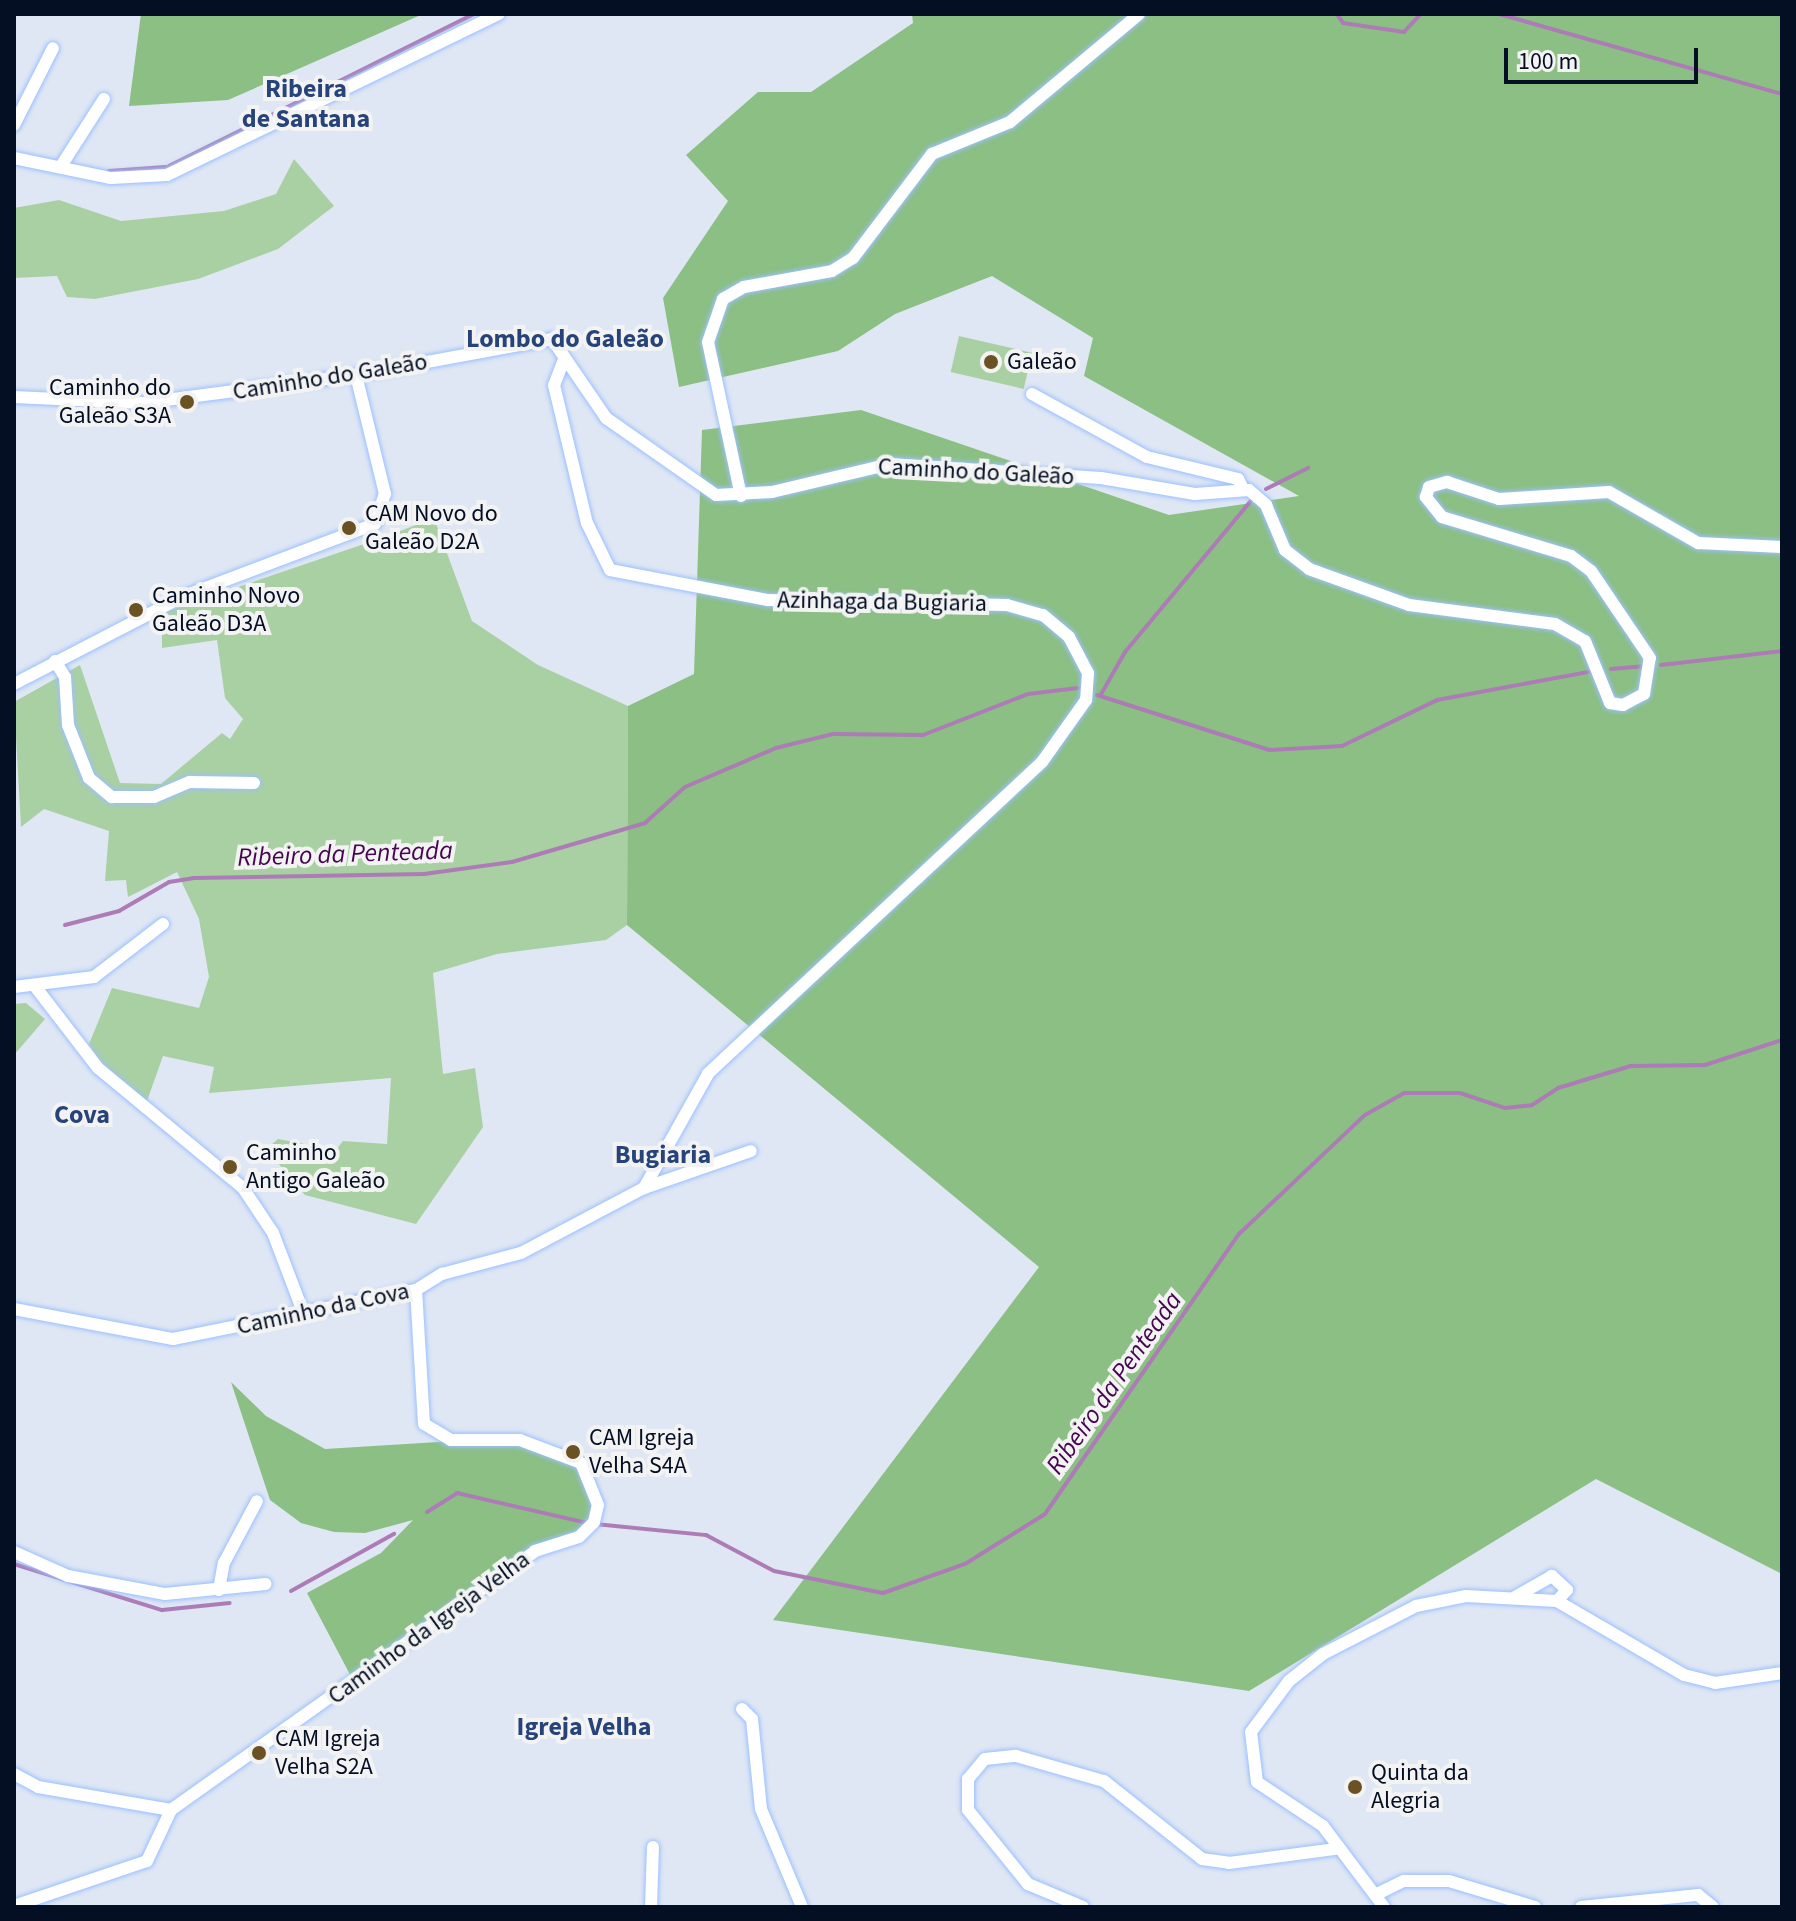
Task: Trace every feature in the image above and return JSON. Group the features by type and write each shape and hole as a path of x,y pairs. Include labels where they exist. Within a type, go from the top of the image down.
{"street":[{"path":"14,158 63,163 111,178 167,175 499,14"},
{"path":"741,496 708,342 723,299 744,287 832,271 853,258 932,154 1010,122 1139,14"},
{"path":"14,125 53,48"},
{"path":"63,163 104,99"},
{"name":"Caminho do Galeão","path":"14,397 143,403 356,375 552,339 563,362 621,432 700,487 741,496 890,464 1101,478 1195,494 1243,489"},
{"name":"Azinhaga da Bugiaria","path":"563,362 554,385 587,523 610,570 768,600 872,597 1007,605 1043,615 1069,637 1088,686 1086,700 1042,762 708,1074 644,1188"},
{"path":"14,684 184,596 375,524 385,494 356,375"},
{"path":"1032,394 1147,457 1238,479 1243,489 1261,498 1285,550 1309,569 1409,605 1567,630 1596,655 1610,703 1623,705 1644,694 1650,658 1591,571 1571,556 1442,517 1426,497 1429,487 1447,482 1499,499 1609,492 1698,543 1782,547"},
{"path":"55,661 65,677 68,725 89,778 112,797 154,797 190,782 254,783"},
{"path":"14,987 94,977 163,924"},
{"path":"34,985 98,1068 251,1198 304,1314"},
{"name":"Caminho da Cova","path":"14,1309 173,1339 416,1290 442,1274 521,1253 644,1188 751,1151"},
{"name":"Caminho da Igreja Velha","path":"14,1906 147,1861 171,1810 535,1551 579,1537 594,1522 594,1490 581,1463 532,1445 451,1440 429,1430 419,1408 422,1307 416,1290"},
{"path":"219,1590 224,1563 257,1501"},
{"path":"14,1552 90,1582 165,1594 266,1584"},
{"path":"1515,1597 1557,1577 1567,1590 1557,1601"},
{"path":"1384,1907 1379,1893 1336,1849 1323,1826 1257,1782 1248,1753 1261,1713 1289,1681 1350,1636 1416,1606 1515,1597 1557,1601 1684,1675 1715,1683 1782,1673"},
{"path":"742,1709 752,1719 761,1809 802,1907"},
{"path":"1083,1907 1028,1884 968,1810 968,1779 985,1759 1016,1756 1104,1781 1202,1859 1229,1863 1336,1849"},
{"path":"14,1774 38,1787 171,1810"},
{"path":"651,1907 653,1847"},
{"path":"1379,1893 1404,1881 1449,1881 1535,1907"},
{"path":"1581,1907 1698,1895 1713,1907"}],"green space":[{"path":"141,14 423,14 228,100 129,106"},
{"path":"912,14 1782,14 1782,1574 1596,1479 1249,1691 773,1620 1039,1267 627,925 628,706 694,674 702,430 861,410 1169,515 1299,496 1084,376 1093,338 992,276 895,314 838,351 679,387 663,298 728,201 686,155 758,92 811,92 913,23"},
{"path":"294,159 334,206 278,249 198,279 95,299 67,297 57,276 14,278 14,208 59,200 121,221 224,211 276,194"},
{"name":"Galeão","path":"959,336 1032,353 1024,389 951,372"},
{"path":"434,518 472,621 538,665 628,706 627,925 606,940 497,954 433,973 443,1074 475,1068 483,1127 416,1224 305,1195 266,1149 278,1139 336,1150 343,1141 387,1144 391,1078 209,1093 214,1067 163,1056 147,1101 104,1068 89,1044 112,988 199,1008 209,977 199,919 177,872 128,897 126,880 105,881 109,831 44,809 21,827 14,702 80,665 120,783 161,784 222,733 230,739 243,719 225,698 217,640 162,648 162,613 364,544 378,531 382,538"},
{"path":"26,1003 45,1019 14,1055 14,1004"},
{"path":"231,1382 266,1416 325,1449 503,1438 581,1463 598,1505 579,1537 535,1551 355,1684 307,1593 381,1553 413,1520 365,1533 334,1532 301,1523 270,1500"}],"waterway":[{"name":"Ribeira de Santana","path":"169,166 474,14"},
{"name":"Ribeira de Santana","path":"1337,14 1343,23 1404,32 1421,14"},
{"name":"Ribeira de Santana","path":"1499,14 1782,94"},
{"name":"Ribeira de Santana","path":"109,171 166,167"},
{"name":"Ribeiro da Penteada","path":"1266,489 1308,468"},
{"name":"Ribeiro da Penteada","path":"1100,696 1125,652 1251,501"},
{"name":"Ribeiro da Penteada","path":"1661,665 1782,651"},
{"name":"Ribeiro da Penteada","path":"1611,669 1643,666"},
{"name":"Ribeiro da Penteada","path":"1097,695 1269,750 1342,746 1437,700 1594,671"},
{"name":"Ribeiro da Penteada","path":"65,925 119,911 169,882 193,878 424,874 512,862 645,823 685,787 776,748 833,734 923,735 1028,694 1078,688"},
{"name":"Ribeiro da Penteada","path":"595,1524 706,1535 774,1571 883,1593 965,1564 1045,1514 1239,1234 1365,1115 1404,1093 1460,1093 1505,1108 1532,1105 1558,1088 1631,1066 1705,1065 1782,1040"},
{"name":"Ribeiro da Penteada","path":"427,1512 457,1493 587,1523"},
{"name":"Ribeiro da Penteada","path":"291,1591 394,1534"},
{"name":"Ribeiro da Penteada","path":"14,1564 162,1610 230,1603"}],"place":[{"name":"Galeão","path":"991,362"},
{"name":"Caminho do Galeão S3A","path":"187,402"},
{"name":"CAM Novo do Galeão D2A","path":"349,528"},
{"name":"Caminho Novo Galeão D3A","path":"136,610"},
{"name":"Caminho Antigo Galeão","path":"230,1167"},
{"name":"CAM Igreja Velha S4A","path":"573,1452"},
{"name":"CAM Igreja Velha S2A","path":"259,1753"},
{"name":"Quinta da Alegria","path":"1355,1787"}],"district":[{"name":"Ribeira de Santana","path":"306,104"},
{"name":"Lombo do Galeão","path":"565,339"},
{"name":"Cova","path":"82,1115"},
{"name":"Bugiaria","path":"663,1155"},
{"name":"Igreja Velha","path":"584,1727"}]}
